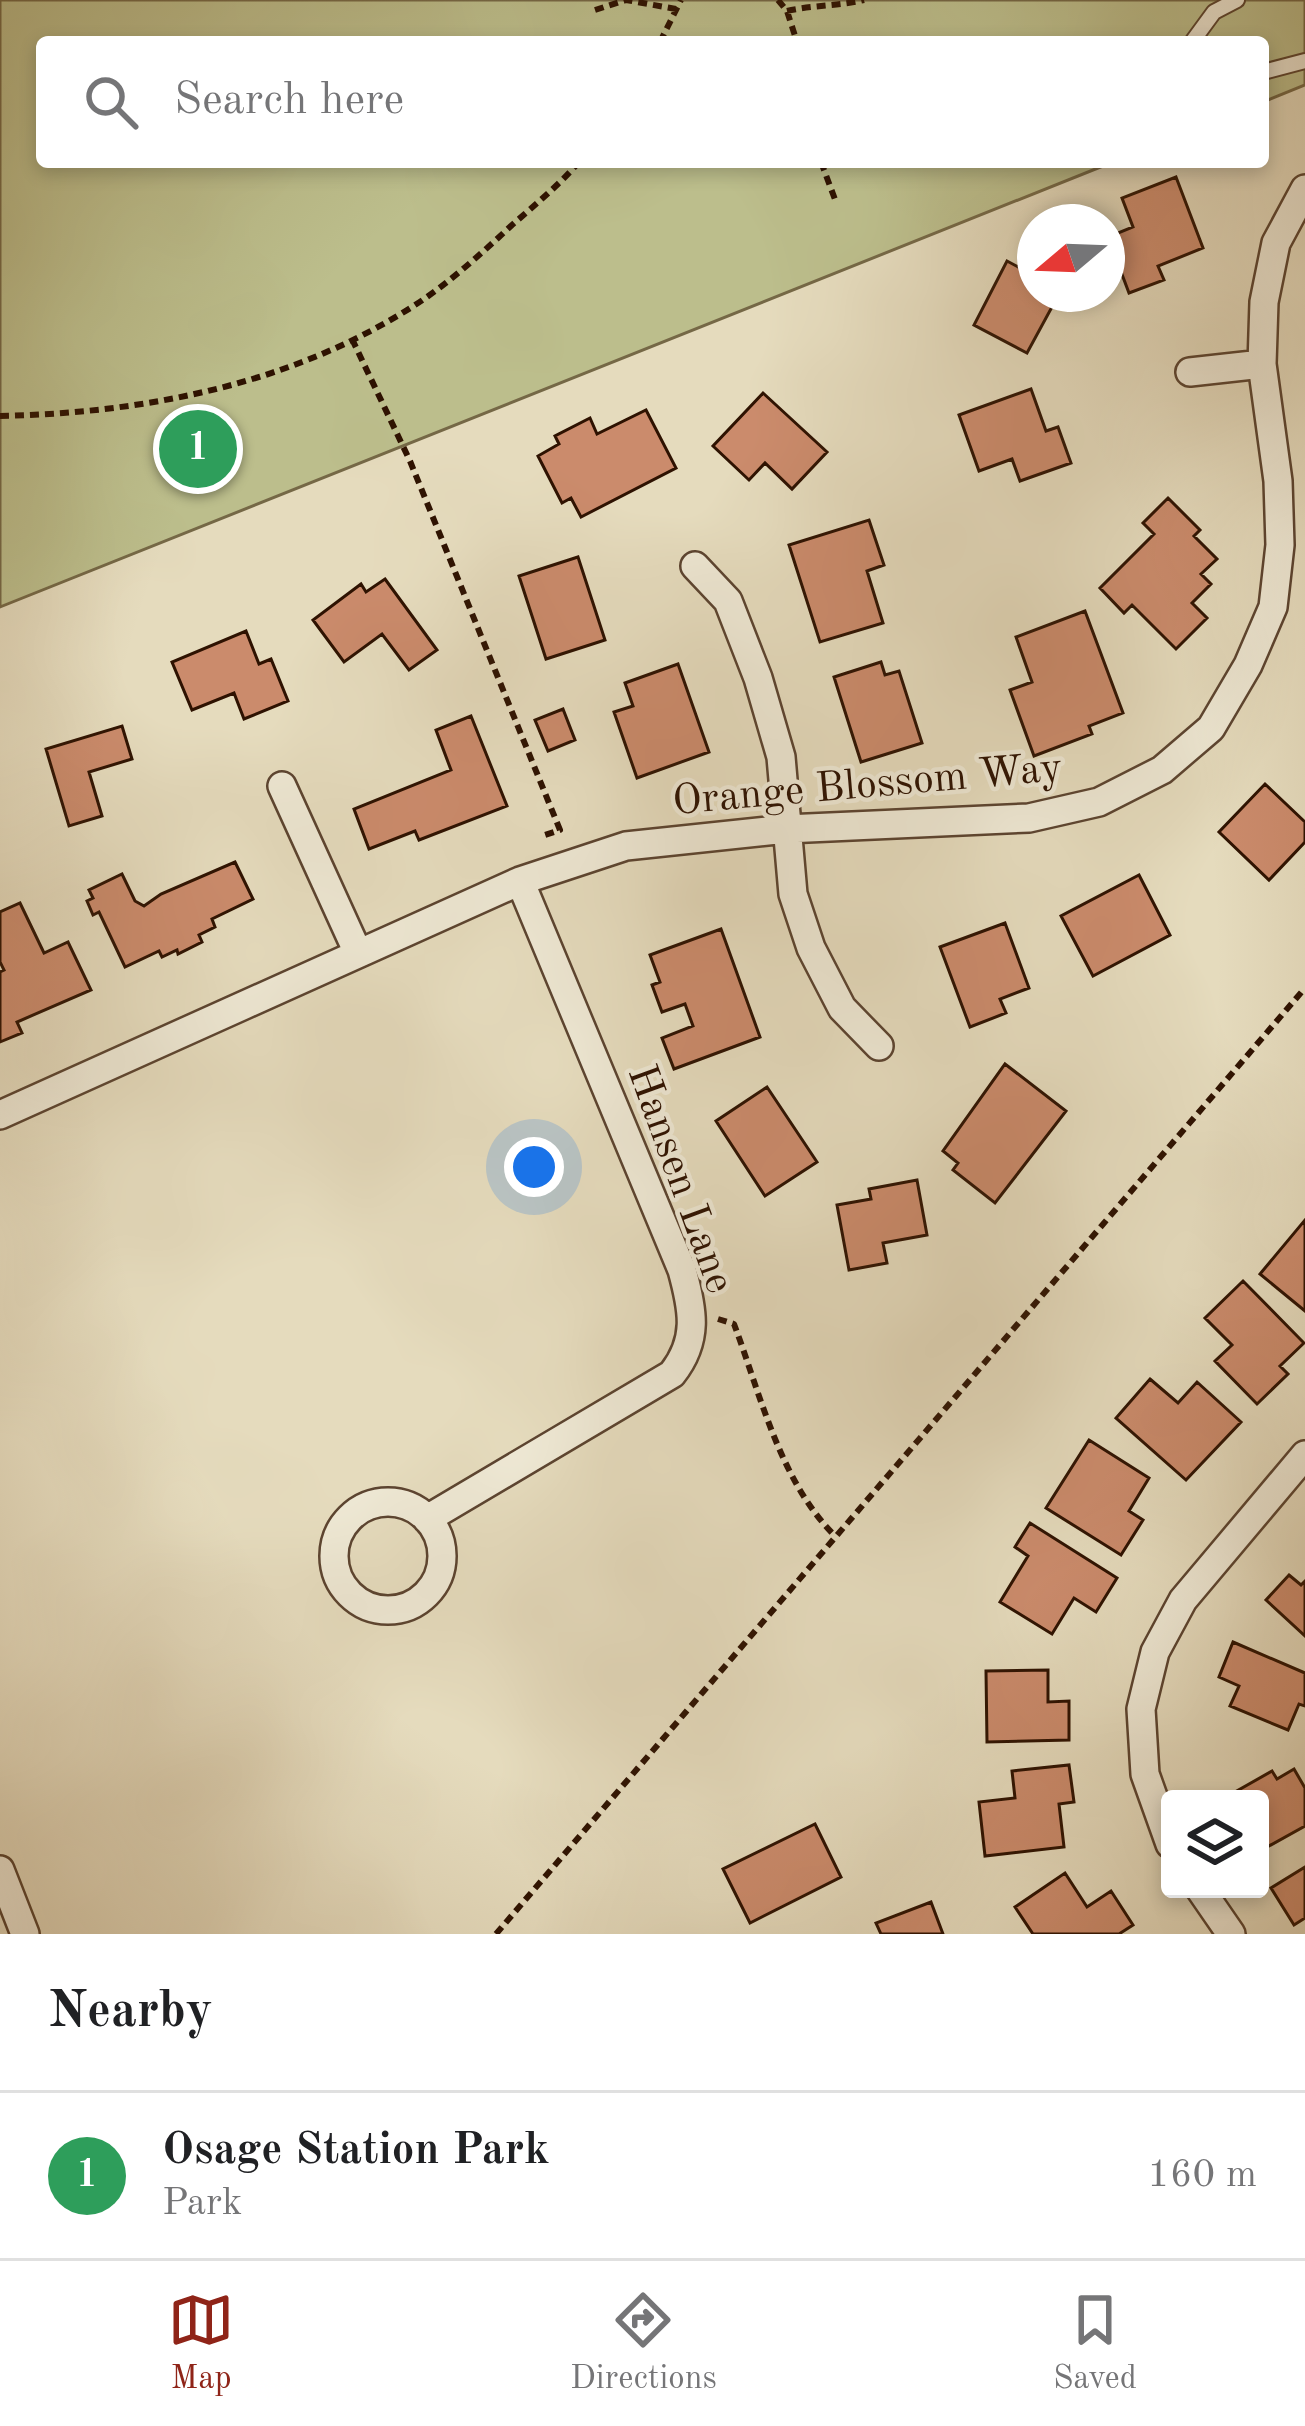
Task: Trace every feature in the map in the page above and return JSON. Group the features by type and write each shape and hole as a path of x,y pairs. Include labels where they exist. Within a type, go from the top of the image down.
{"street":[{"name":"Orange Blossom Way","path":"0,1115 520,881 626,846 786,829 1029,818 1099,802 1162,770 1211,728 1248,665 1273,608 1280,544 1278,481 1262,364 1264,302 1276,243 1305,189"},
{"path":"1190,372 1262,364"},
{"path":"695,566 728,601 758,678 781,757 793,894 811,948 842,1008 879,1046"},
{"path":"282,786 358,953"},
{"name":"Hansen Lane","path":"427,1519 672,1374 687,1354 695,1314 682,1270 520,881"},
{"path":"1161,1819 1145,1774 1141,1708 1155,1652 1183,1600 1305,1455"},
{"path":"396,1502 427,1519 437,1533 442,1568 424,1598 391,1611 374,1609 344,1588 336,1572 337,1536 361,1509 396,1502"},
{"path":"0,1870 25,1934"},
{"path":"1206,1898 1231,1934"}],"lane":[{"path":"1197,36 1214,13 1237,0"},
{"path":"1269,70 1305,61"}],"path":[{"path":"595,10 626,0 676,9"},
{"path":"663,36 681,0"},
{"path":"778,0 795,36"},
{"path":"787,11 864,0"},
{"path":"0,416 162,403 239,383 352,339 415,305 477,257 573,168"},
{"path":"823,168 836,202"},
{"path":"352,339 410,461 560,830 542,836"},
{"path":"496,1934 1305,988"},
{"path":"695,1314 734,1324 791,1476 811,1513 835,1536"}],"green space":[{"path":"0,0 1305,0 1305,85 1269,100 1269,36 36,36 36,168 1098,168 0,607"}],"building":[{"path":"1176,177 1203,248 1158,266 1164,280 1129,293 1125,230 1133,227 1122,198"},
{"path":"1007,261 1017,266 1017,312 1049,312 1027,353 974,325"},
{"path":"1031,389 1046,431 1058,427 1071,463 1020,481 1012,459 979,471 959,415"},
{"path":"763,393 827,452 792,489 765,463 749,480 713,446"},
{"path":"646,410 676,468 581,517 571,498 562,503 538,456 559,444 555,436 590,418 597,434"},
{"path":"1168,498 1200,530 1194,536 1217,559 1201,574 1211,584 1192,603 1207,618 1176,649 1132,605 1124,613 1100,588 1154,534 1143,523"},
{"path":"869,520 884,565 867,571 883,623 820,642 789,545"},
{"path":"578,557 605,640 546,659 519,576"},
{"path":"385,579 437,650 409,670 382,634 344,662 313,620 361,584 366,592"},
{"path":"1085,611 1123,713 1089,726 1092,734 1034,756 1010,690 1032,682 1016,637"},
{"path":"246,631 259,664 271,659 288,701 244,719 234,693 192,710 172,662"},
{"path":"881,662 885,675 899,671 922,743 861,762 834,677"},
{"path":"678,664 709,752 637,778 614,712 633,706 625,683"},
{"path":"563,709 575,740 548,751 535,720"},
{"path":"471,716 507,806 419,840 415,831 369,849 354,809 451,770 436,730"},
{"path":"122,726 132,759 89,772 102,816 69,826 46,749"},
{"path":"1265,784 1305,822 1305,842 1269,880 1219,832"},
{"path":"235,862 253,899 212,919 215,927 199,935 202,942 178,954 177,950 162,957 159,951 125,967 99,912 93,915 87,901 93,898 89,890 122,874 135,901 144,906"},
{"path":"1139,875 1170,935 1093,976 1061,916"},
{"path":"20,903 44,953 68,942 91,990 17,1022 22,1033 0,1042 0,972 4,970 0,912"},
{"path":"1005,923 1029,988 1000,999 1006,1013 970,1027 940,947"},
{"path":"721,929 760,1037 674,1069 662,1038 693,1026 685,1004 662,1012 652,985 660,982 650,955"},
{"path":"1005,1064 1066,1111 995,1203 953,1170 958,1163 943,1151"},
{"path":"767,1087 817,1162 765,1196 716,1121"},
{"path":"917,1180 927,1235 883,1243 887,1263 849,1270 837,1205 871,1199 869,1189"},
{"path":"1305,1220 1305,1311 1260,1274"},
{"path":"1243,1281 1304,1343 1280,1366 1288,1374 1257,1404 1215,1361 1232,1345 1205,1318"},
{"path":"1150,1379 1178,1403 1197,1382 1241,1422 1186,1480 1116,1418"},
{"path":"1089,1440 1149,1478 1129,1511 1143,1520 1121,1555 1046,1508"},
{"path":"1030,1523 1117,1578 1096,1612 1074,1598 1052,1634 1000,1602 1028,1556 1015,1547"},
{"path":"1289,1575 1301,1585 1305,1581 1305,1636 1266,1600"},
{"path":"1233,1642 1305,1673 1305,1706 1299,1704 1288,1730 1230,1706 1239,1686 1219,1677"},
{"path":"1048,1670 1048,1702 1069,1701 1069,1740 987,1742 986,1671"},
{"path":"1069,1765 1074,1802 1059,1804 1064,1847 985,1856 979,1802 1015,1798 1012,1771"},
{"path":"1294,1769 1305,1788 1305,1826 1269,1846 1269,1790 1239,1790 1272,1771 1277,1779"},
{"path":"815,1824 841,1877 750,1923 723,1869"},
{"path":"1305,1867 1305,1918 1294,1925 1271,1888"},
{"path":"1065,1873 1087,1907 1111,1891 1133,1925 1119,1934 1033,1934 1015,1907"},
{"path":"931,1902 943,1934 881,1934 876,1923"}],"place":[{"name":"Osage Station Park","path":"198,449"}]}
